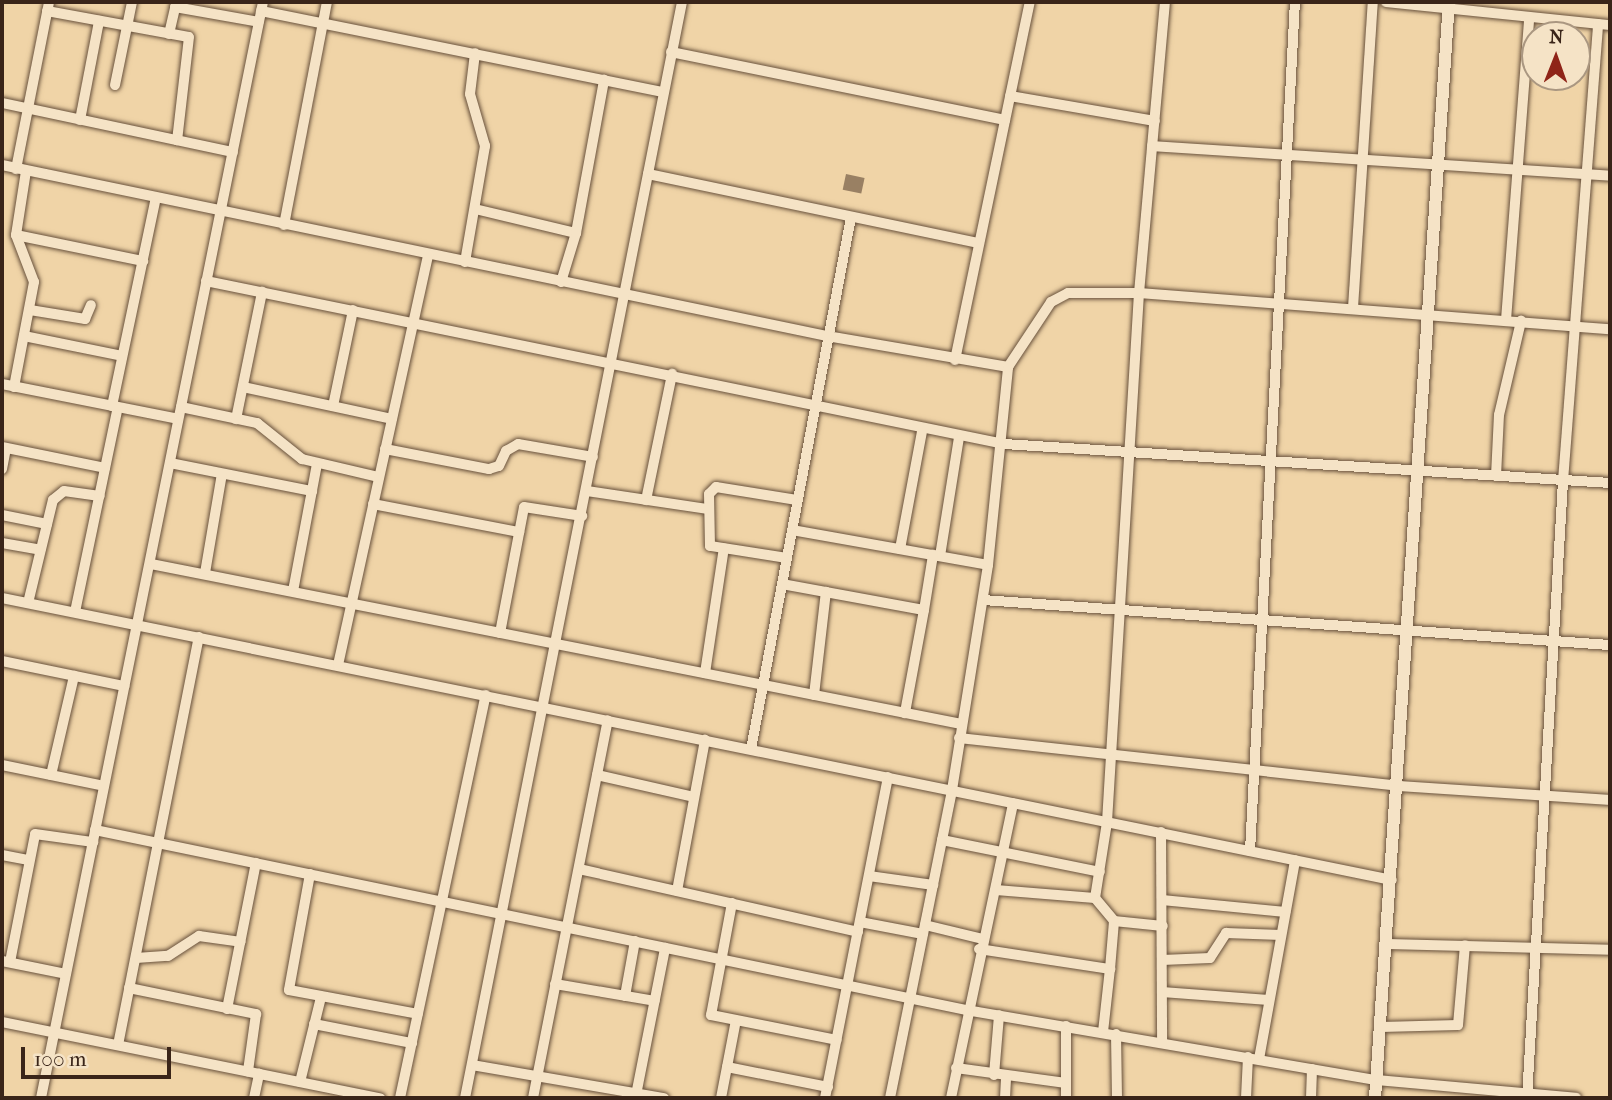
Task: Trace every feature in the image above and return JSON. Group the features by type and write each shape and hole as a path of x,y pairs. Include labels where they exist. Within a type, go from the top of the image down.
{"street":[{"path":"116,85 132,2"},
{"path":"284,225 327,2"},
{"path":"465,1098 558,644 621,293 682,2"},
{"path":"956,360 1030,2"},
{"path":"1095,898 1107,822 1139,293 1165,2"},
{"path":"1250,851 1295,2"},
{"path":"1353,308 1373,2"},
{"path":"1386,2 1449,6 1529,18 1610,25"},
{"path":"169,34 176,5 261,11 662,92"},
{"path":"14,387 34,282 16,235 21,170 28,108 48,6 99,21 192,41 177,140"},
{"path":"1375,1098 1400,786 1427,313 1449,6"},
{"path":"41,1098 261,11"},
{"path":"1506,320 1529,18"},
{"path":"80,120 99,21"},
{"path":"1527,1096 1563,481 1590,175 1598,24"},
{"path":"671,52 1005,120"},
{"path":"466,262 485,146 470,94 475,53"},
{"path":"561,282 576,233 604,80"},
{"path":"1010,96 1155,121"},
{"path":"2,103 233,152"},
{"path":"1152,146 1287,150 1610,176"},
{"path":"2,166 827,336 1008,367"},
{"path":"648,174 979,243"},
{"path":"75,612 100,496 122,356 156,198"},
{"path":"475,209 576,233"},
{"path":"751,749 851,217"},
{"path":"16,235 143,261"},
{"path":"338,665 428,255"},
{"path":"206,281 609,361 814,406 888,418 922,431 1004,444 1610,483"},
{"path":"236,419 262,292"},
{"path":"890,1098 952,790 983,600 1004,444 1008,367 1057,297 1139,293 1610,329"},
{"path":"30,310 85,319 91,305"},
{"path":"333,406 354,310"},
{"path":"1496,476 1499,415 1521,321"},
{"path":"24,336 122,356"},
{"path":"646,500 672,374"},
{"path":"2,384 178,419"},
{"path":"243,387 392,419"},
{"path":"181,407 264,427 302,459 379,477"},
{"path":"900,549 922,431"},
{"path":"905,713 959,437"},
{"path":"385,449 489,469 499,466 506,451 518,444 593,457"},
{"path":"2,469 4,447 105,468"},
{"path":"170,463 312,491"},
{"path":"293,592 317,464"},
{"path":"205,573 222,474"},
{"path":"787,558 708,543 707,509 716,487 797,500"},
{"path":"28,603 53,500 64,491 100,496"},
{"path":"587,491 707,509"},
{"path":"373,504 519,533"},
{"path":"500,632 519,533 528,505 582,516"},
{"path":"2,515 47,524"},
{"path":"792,530 988,565"},
{"path":"2,543 40,550"},
{"path":"705,673 724,548"},
{"path":"151,564 961,724"},
{"path":"782,584 924,610"},
{"path":"814,695 826,592"},
{"path":"2,598 1392,880"},
{"path":"983,600 1610,645"},
{"path":"118,1045 198,637"},
{"path":"2,661 124,686"},
{"path":"51,775 74,676"},
{"path":"400,1098 486,695"},
{"path":"533,1098 608,720"},
{"path":"959,737 1400,786 1610,800"},
{"path":"677,891 705,740"},
{"path":"2,765 104,786"},
{"path":"597,775 694,797"},
{"path":"825,1098 888,777"},
{"path":"951,1098 966,1010 996,890 1013,803"},
{"path":"95,830 966,1010 1376,1080 1527,1096 1576,1098"},
{"path":"66,974 6,962 32,840 42,832 93,842"},
{"path":"1161,832 1162,1042"},
{"path":"942,840 1003,855 1100,872"},
{"path":"2,855 28,860"},
{"path":"1246,1098 1253,1058 1269,1000 1295,860"},
{"path":"228,1009 256,863"},
{"path":"579,869 859,927 924,930 983,939"},
{"path":"310,874 288,986 321,997 418,1014"},
{"path":"869,876 933,885"},
{"path":"996,890 1095,898 1114,921 1103,1032"},
{"path":"1162,900 1285,912"},
{"path":"733,903 709,1012 837,1040"},
{"path":"1114,921 1163,926"},
{"path":"1162,960 1210,958 1226,933 1281,935"},
{"path":"136,958 168,956 199,936 241,942"},
{"path":"625,996 635,941"},
{"path":"1388,944 1610,950"},
{"path":"1381,1027 1458,1025 1465,945"},
{"path":"637,1090 665,947"},
{"path":"979,950 1110,969"},
{"path":"555,984 655,1001"},
{"path":"130,988 259,1017 254,1098"},
{"path":"1162,992 1269,1000"},
{"path":"300,1082 321,997"},
{"path":"994,1075 999,1015"},
{"path":"721,1098 736,1020"},
{"path":"2,1022 380,1098"},
{"path":"314,1024 412,1043"},
{"path":"1066,1026 1066,1098"},
{"path":"1116,1034 1117,1098"},
{"path":"472,1065 637,1090 664,1098"},
{"path":"727,1067 828,1087"},
{"path":"956,1068 1066,1083"},
{"path":"1311,1098 1312,1069"},
{"path":"1005,1098 1006,1076"}],"building":[{"path":"846,174 865,178 861,194 843,190"}]}
